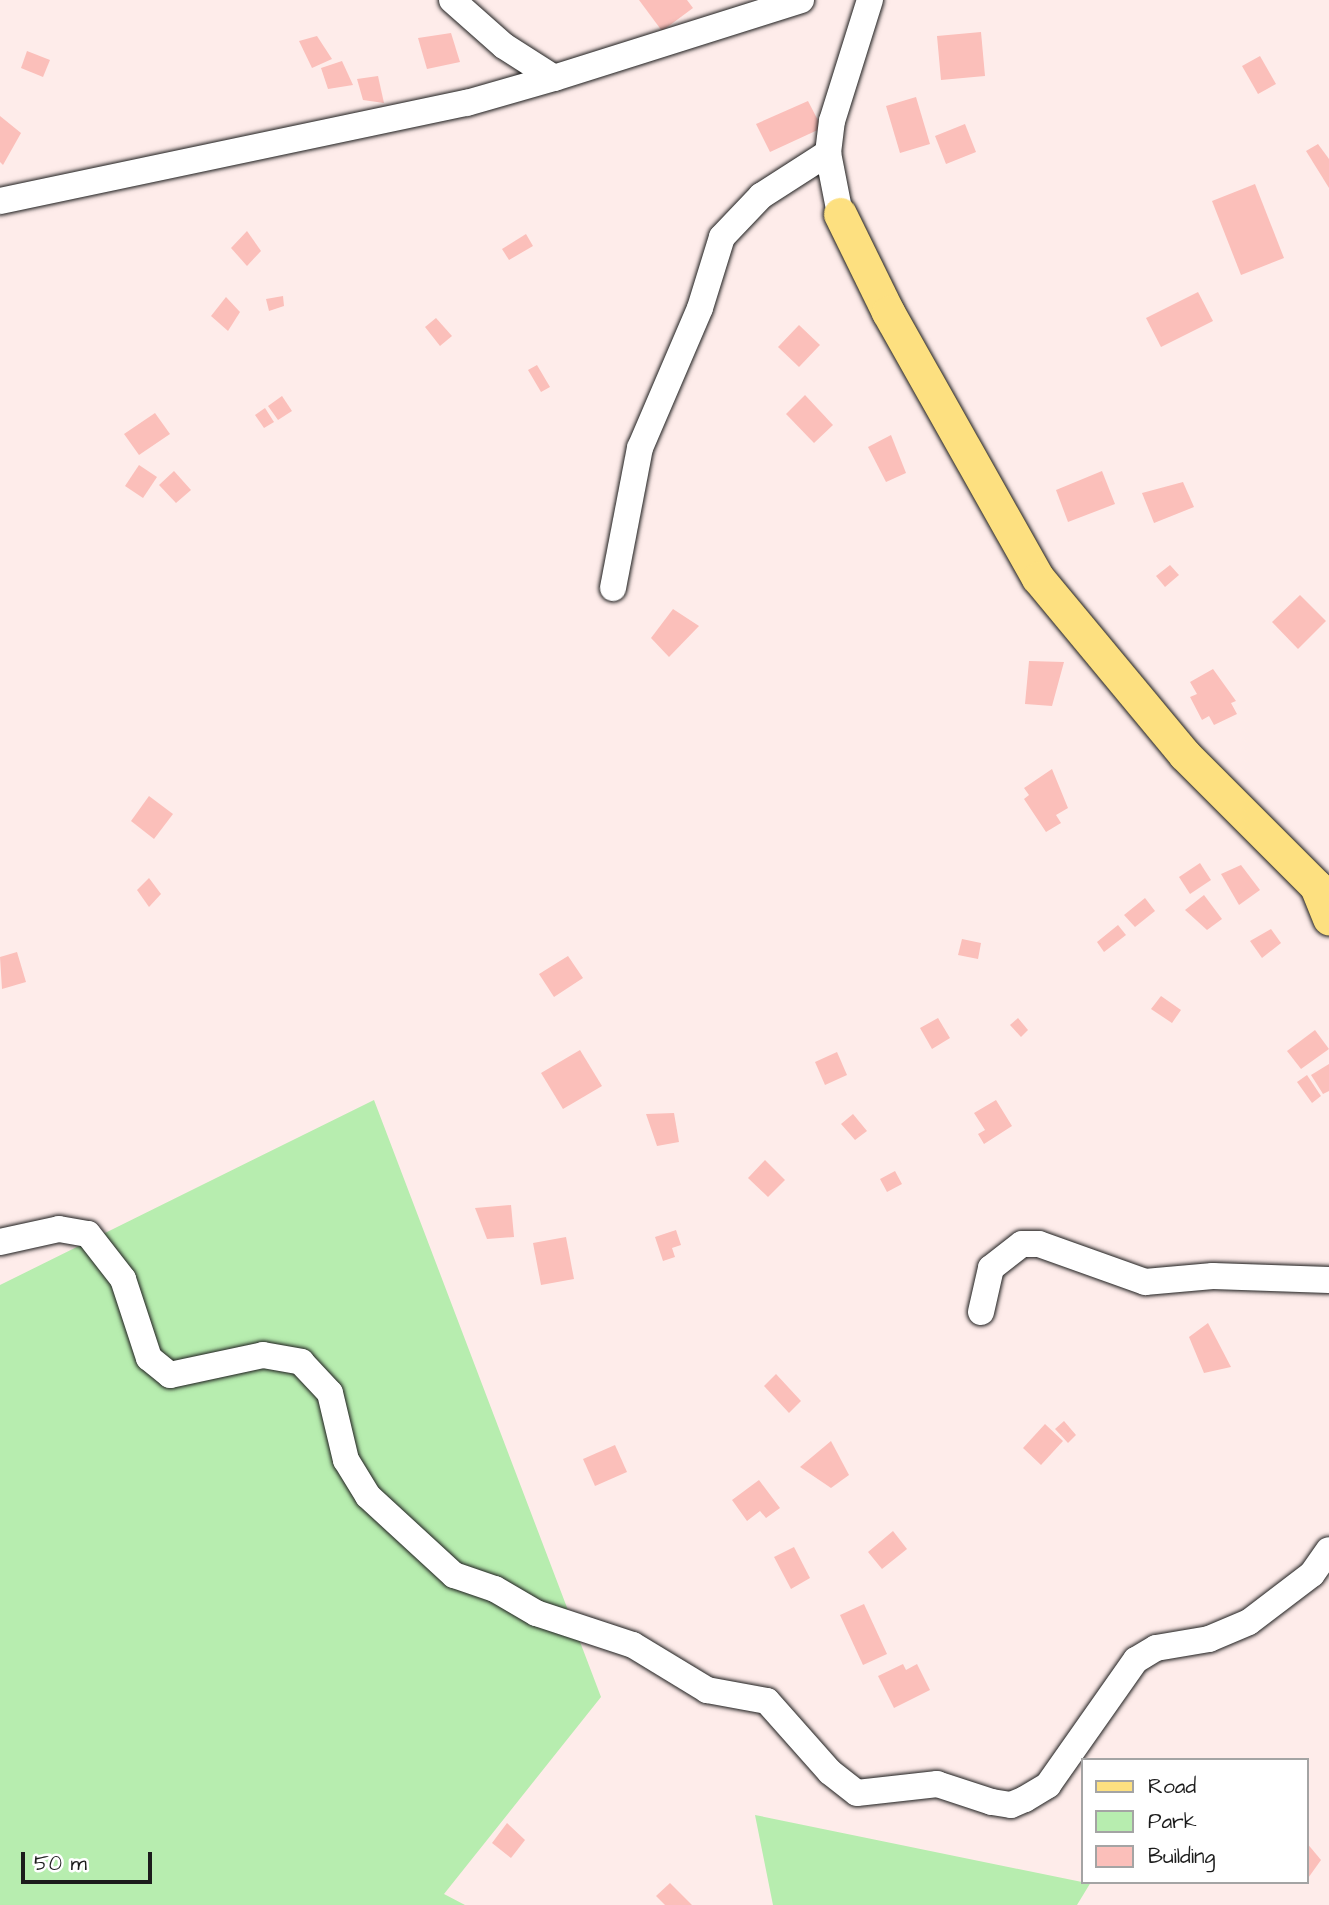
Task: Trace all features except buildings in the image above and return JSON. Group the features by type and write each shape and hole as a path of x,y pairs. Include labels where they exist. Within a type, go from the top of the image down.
{"main road":[{"path":"840,214 888,312 1038,578 1184,754 1322,887 1329,918"}],"street":[{"path":"452,0 504,46 554,78"},
{"path":"0,201 467,103 801,0"},
{"path":"840,214 828,153 832,121 870,0"},
{"path":"467,103 503,78 504,46"},
{"path":"614,588 640,448 699,308 722,237 761,196 828,153"},
{"path":"0,1242 59,1229 88,1234 123,1279 149,1359 170,1375 263,1355 301,1362 330,1393 346,1460 368,1496 454,1575 495,1589 536,1613 633,1645 707,1690 767,1701 856,1793 937,1784 1011,1805 1038,1793 1136,1660 1156,1648 1209,1640 1249,1622 1312,1574 1329,1550"},
{"path":"981,1312 991,1268 1022,1244 1039,1244 1145,1282 1213,1276 1329,1280"}],"green space":[{"path":"374,1100 601,1697 444,1894 465,1905 0,1905 0,1285"},
{"path":"755,1815 1090,1884 1077,1905 773,1905"}]}
